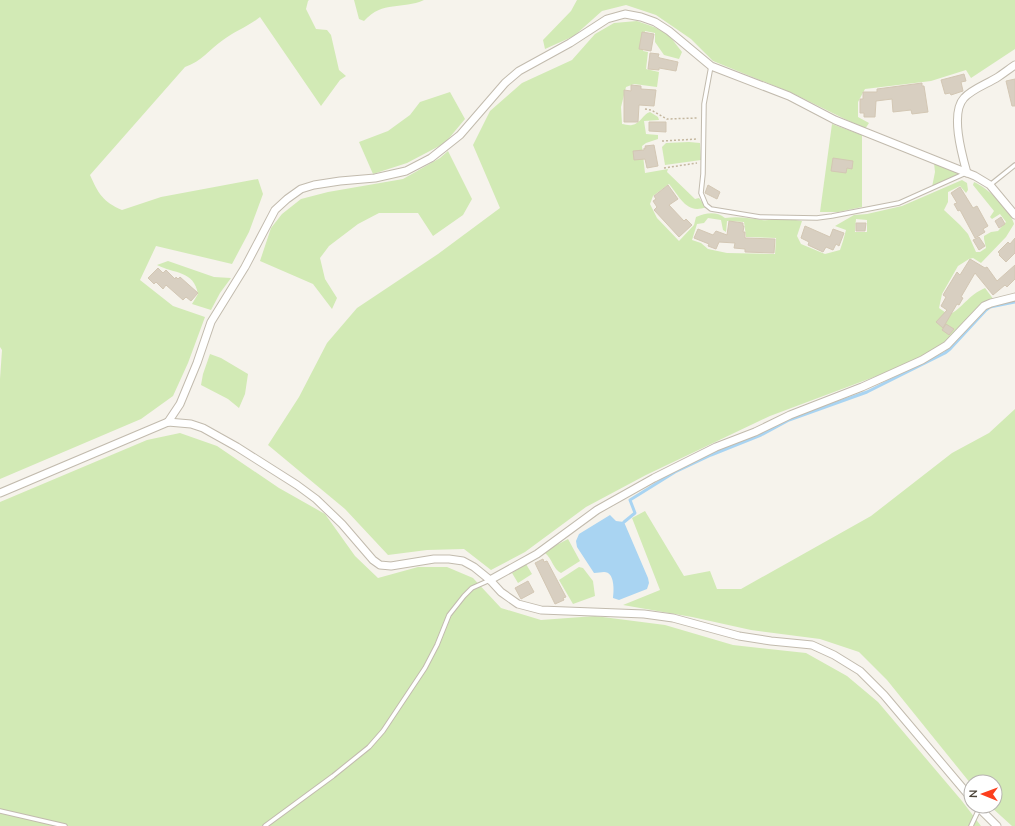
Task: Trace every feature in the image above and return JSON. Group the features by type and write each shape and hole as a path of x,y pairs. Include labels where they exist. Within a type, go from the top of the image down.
{"street":[{"path":"168,422 180,404 217,309 245,267 275,210 287,199 302,189 314,185 375,178 406,171 432,158 460,135 505,83 519,71 570,43 607,19 625,14 641,16 655,22 669,31 711,66 789,96 835,120 975,176 990,185 1015,216"},
{"path":"967,173 963,158 957,115 961,102 964,97 998,77 1015,64"},
{"path":"490,580 537,554 598,510 654,478 716,447 755,432 790,414 862,387 922,360 947,345 984,306 1015,298"},
{"path":"0,493 168,422 190,424 203,428 237,447 316,499 342,524 373,560 380,565 391,566 434,559 449,559 463,562 474,567 490,580 501,592 518,604 541,610 644,614 673,618 739,636 812,645 834,654 860,671 884,695 963,789"},
{"path":"985,814 997,826"}],"lane":[{"path":"711,66 705,98 701,193 706,204 712,209 760,217 816,218 845,214 899,203 967,173"},
{"path":"990,185 1015,165"},
{"path":"265,826 333,776 369,747 383,731 425,668 437,645 449,615 472,588 490,580"},
{"path":"0,811 65,826"},
{"path":"971,826 975,814"}],"path":[{"path":"646,109 651,110 667,119 704,118"},
{"path":"662,141 682,139 704,140"},
{"path":"664,168 703,162"}],"green space":[{"path":"0,0 309,0 306,9 316,29 327,30 331,35 339,70 346,76 340,80 321,106 260,17 223,40 196,62 185,67 90,175 102,196 110,204 122,210 161,197 258,179 263,194 249,232 232,264 156,246 140,280 173,306 205,317 188,363 173,396 141,419 0,479 0,379 2,350 0,347"},
{"path":"354,0 424,0 408,5 393,6 378,10 364,21 359,19"},
{"path":"577,0 1015,0 1015,49 971,78 966,70 931,81 865,89 858,102 858,117 869,123 865,129 792,93 713,61 691,39 656,15 626,5 602,11 574,36 545,49 543,40 571,11"},
{"path":"637,21 654,27 668,34 682,52 679,59 664,55 655,42 655,33 645,31 643,51 648,52 646,69 659,72 657,87 634,84 626,87 621,107 622,124 635,124 650,112 658,117 659,120 644,121 646,134 658,135 658,139 642,146 645,173 668,169 667,172 695,199 699,198 706,207 694,209 689,207 669,184 653,196 650,204 657,218 679,241 694,225 696,217 703,214 718,214 725,218 739,217 764,220 787,219 802,221 797,236 801,244 825,254 840,250 846,230 835,226 854,215 867,214 902,206 962,180 967,183 968,190 966,193 960,186 948,192 948,202 944,210 968,234 976,252 980,252 986,248 984,236 991,232 998,231 1006,222 1000,214 992,219 990,217 994,211 973,185 974,182 986,189 998,200 1012,218 1014,224 1006,237 981,263 973,258 958,266 942,294 939,308 949,315 974,294 985,288 994,300 947,340 928,353 906,365 770,416 646,475 586,507 525,552 491,570 464,549 427,550 388,555 345,509 268,445 299,397 327,343 357,308 438,254 500,208 473,145 490,111 522,83 572,60 595,34 614,23","holes":["708,218 721,220 723,230 726,232 727,221 744,222 746,237 776,238 775,254 727,253 708,249 701,243 692,240 697,224 704,223","856,219 867,220 867,232 855,232"]},
{"path":"450,92 465,119 445,143 407,163 373,174 359,142 388,131 410,115 420,102"},
{"path":"832,124 862,135 862,207 838,212 820,212"},
{"path":"666,143 700,143 701,160 665,165 662,147"},
{"path":"448,151 472,199 463,215 433,236 418,213 379,213 358,224 329,246 320,258 325,279 337,298 332,309 313,284 260,261 271,228 282,214 301,199 328,192 403,179 440,158"},
{"path":"934,163 958,172 959,175 932,187 935,172"},
{"path":"168,261 214,277 231,278 220,293 211,310 192,304 198,294 196,286 188,277 157,265"},
{"path":"210,354 221,358 248,374 245,394 239,408 228,399 201,385"},
{"path":"1015,409 1015,826 1012,826 999,814 1003,814 1003,774 963,774 887,680 859,652 820,639 751,630 692,617 623,605 660,590 632,518 645,511 684,576 710,571 717,589 741,589 871,516 952,453 989,433"},
{"path":"180,433 217,446 279,488 325,514 355,556 378,578 418,567 447,567 473,578 501,608 541,620 595,616 665,625 733,645 806,653 847,676 878,702 963,802 963,814 972,814 981,826 0,826 0,502 147,440"},
{"path":"568,539 580,561 561,573 556,569 545,551"},
{"path":"526,564 532,574 518,583 512,573"},
{"path":"579,567 583,568 593,581 595,596 573,604 559,580"}],"water":[{"path":"610,515 616,521 624,522 649,583 647,589 619,600 613,598 613,582 610,575 604,572 594,573 577,547 576,541 579,534"}],"building":[{"path":"642,32 654,34 651,51 639,49"},
{"path":"650,53 659,54 658,57 660,58 678,62 676,71 659,68 659,70 648,69"},
{"path":"964,74 966,81 961,82 963,91 951,95 950,93 945,94 941,80"},
{"path":"1015,79 1015,106 1012,106 1006,81"},
{"path":"922,83 922,86 924,86 928,112 912,114 911,110 893,112 892,99 876,101 875,117 864,117 864,113 860,113 860,99 863,99 863,92 877,92 877,89"},
{"path":"631,85 641,86 641,89 656,90 654,106 639,105 638,122 624,122 624,90 631,91"},
{"path":"649,122 666,122 666,132 649,131"},
{"path":"654,145 658,166 647,168 645,159 634,160 633,151 644,150 644,148 646,148 645,146"},
{"path":"833,158 853,161 852,169 847,168 846,173 831,171"},
{"path":"668,185 678,199 669,205 684,221 686,219 692,225 679,237 654,210 657,207 653,201 656,199 654,196"},
{"path":"708,185 720,192 717,199 705,193"},
{"path":"960,187 973,208 977,206 988,226 983,229 985,232 975,238 960,210 958,211 954,204 957,203 951,193"},
{"path":"1001,217 1005,224 999,228 995,221"},
{"path":"729,221 743,223 745,238 775,239 774,253 745,252 745,249 734,248 735,243 719,242 716,249 708,246 709,244 694,238 698,229 713,235 716,231 727,235"},
{"path":"856,223 866,223 865,231 856,231"},
{"path":"805,226 830,237 833,229 844,233 839,246 836,244 833,250 826,247 823,252 808,245 809,242 801,238"},
{"path":"979,237 985,246 979,250 973,240"},
{"path":"1015,238 1015,253 1006,262 998,252 1008,242 1010,244"},
{"path":"970,259 985,268 987,267 997,281 1015,265 1015,279 1007,287 1005,285 993,295 975,273 961,297 963,298 959,305 957,304 943,328 936,322 947,310 941,306 946,297 943,295 957,272 960,275"},
{"path":"158,268 163,273 166,270 175,279 176,277 178,279 180,277 198,293 191,301 186,297 183,300 166,285 163,289 156,282 154,284 148,278"},
{"path":"946,324 954,329 949,335 942,330"},
{"path":"543,559 544,562 547,561 566,597 563,598 564,600 555,604 535,563"},
{"path":"528,581 534,592 521,599 515,588"}],"waterway":[{"path":"624,522 635,513 630,500 675,472 711,455 761,435 789,420 867,392 945,353 990,307 1015,302"}]}
